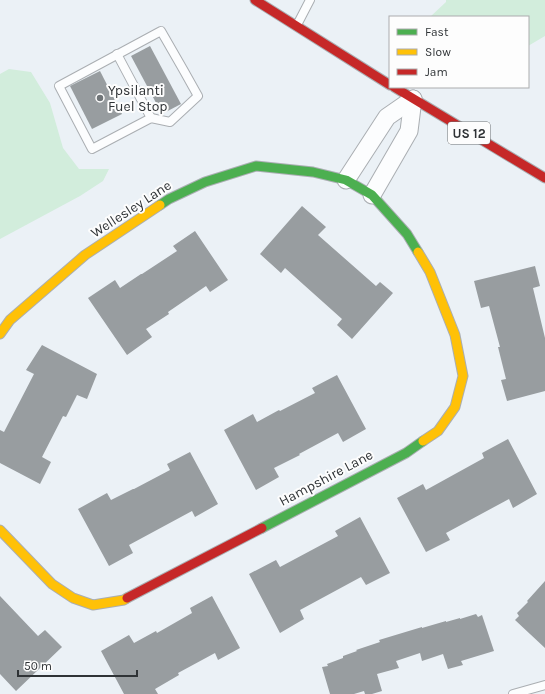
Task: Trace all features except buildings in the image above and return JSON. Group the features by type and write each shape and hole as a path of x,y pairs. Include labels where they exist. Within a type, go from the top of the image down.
{"main road":[{"path":"255,0 389,83"},
{"name":"US 12","path":"396,88 545,178"},
{"name":"Wellesley Lane","path":"0,334 10,320 85,256 169,198 205,182 256,166 313,172 346,180 372,194"},
{"name":"Hampshire Lane","path":"0,530 52,584 74,598 93,605 124,600 406,452 438,431 455,407 463,376 455,335 430,272 407,234 372,194"}],"street":[{"path":"346,180 387,116 413,99"},
{"path":"372,194 409,131 413,99"}],"lane":[{"path":"297,26 310,0"},
{"path":"161,31 198,96 170,122 151,118 92,149 59,86 161,31"},
{"path":"117,54 151,118"},
{"path":"512,694 545,685"}],"green space":[{"path":"446,0 545,0 545,36 529,45 529,16 431,16 446,2"},
{"path":"9,69 31,72 50,103 63,148 79,169 109,169 103,181 80,196 0,239 0,74"}],"traffic: fast":[{"path":"160,205 169,199 205,182 256,166 313,172 346,180 372,195 407,234 418,252"},
{"path":"262,528 406,453 423,441"}],"traffic: slow":[{"path":"0,334 10,320 85,255 160,205"},
{"path":"418,252 430,272 455,335 463,376 455,407 438,431 423,441"},
{"path":"0,530 52,584 73,598 93,605 124,600 127,598"}],"traffic: jam":[{"path":"255,0 389,84"},
{"path":"396,88 545,178"},
{"path":"127,598 262,528"}],"place":[{"name":"Ypsilanti Fuel Stop","path":"100,98"}]}
